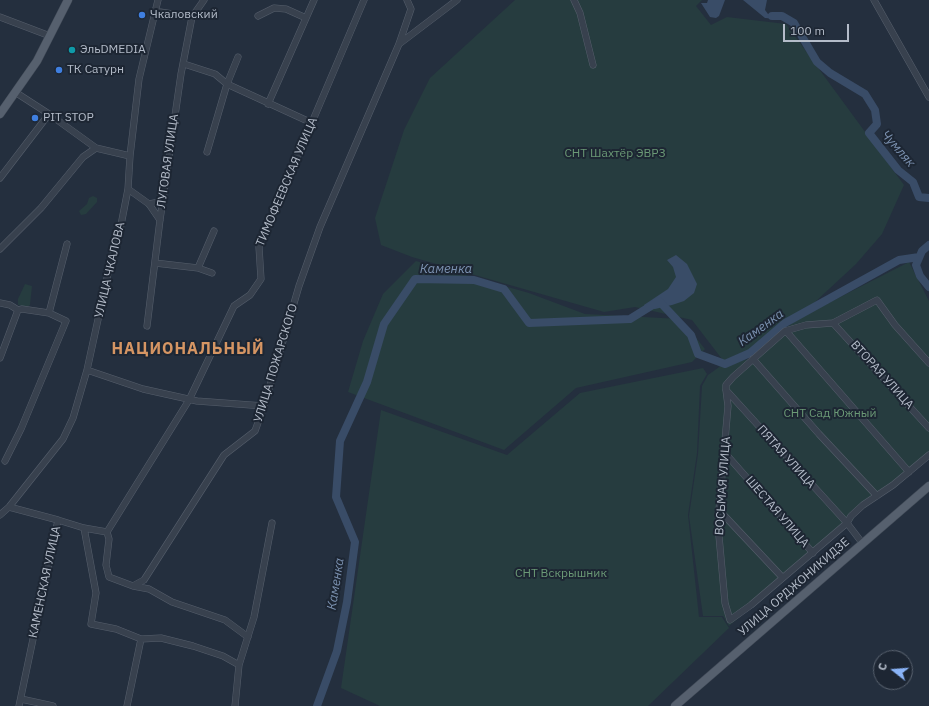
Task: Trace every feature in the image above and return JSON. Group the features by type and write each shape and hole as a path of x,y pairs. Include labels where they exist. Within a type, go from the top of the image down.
{"main road":[{"path":"0,114 33,67 68,0"},
{"name":"УЛИЦА ОРДЖОНИКИДЗЕ","path":"675,706 929,486"}],"street":[{"name":"УЛИЦА ЧКАЛОВА","path":"0,515 9,507 63,439 73,418 87,370 128,189 130,156 139,79 154,11 158,0"},
{"name":"ЛУГОВАЯ УЛИЦА","path":"146,326 160,220 192,17 204,0"},
{"path":"268,104 314,0"},
{"name":"ТИМОФЕЕВСКАЯ УЛИЦА","path":"190,400 234,306 250,295 261,279 259,247 364,0"},
{"name":"УЛИЦА ПОЖАРСКОГО","path":"133,586 144,580 224,455 255,432 299,286 320,227 399,44 411,9 408,0"},
{"name":"УЛИЦА ПОЖАРСКОГО","path":"399,44 457,0"},
{"path":"574,0 580,13 593,65"},
{"path":"874,0 929,97"},
{"path":"258,16 274,8 286,9 306,18"},
{"path":"154,11 192,17"},
{"path":"0,17 50,36"},
{"path":"207,152 227,84 238,57"},
{"path":"184,64 215,74 227,84 312,124"},
{"path":"15,92 49,114 96,148 130,156"},
{"path":"0,178 49,114"},
{"path":"0,249 41,208 82,157 96,148"},
{"path":"128,189 149,204 160,220"},
{"path":"149,204 159,202 164,197"},
{"path":"198,268 214,231"},
{"path":"49,313 67,244"},
{"path":"155,263 198,268 212,273"},
{"path":"726,390 726,385 733,377 786,331 806,325 833,323 848,316 870,302 877,300 895,325 929,364"},
{"path":"0,303 10,305 18,310 22,309 49,313 66,321 21,429 5,461"},
{"path":"0,358 18,310"},
{"name":"ВТОРАЯ УЛИЦА","path":"833,323 929,428"},
{"path":"786,331 909,472"},
{"path":"753,360 877,496"},
{"path":"87,370 143,389 190,400 264,406"},
{"name":"ВОСЬМАЯ УЛИЦА","path":"726,390 728,406 719,510 719,536 725,603 730,620 751,605 782,577"},
{"name":"ПЯТАЯ УЛИЦА","path":"726,390 847,523 863,544"},
{"path":"190,400 107,532 109,539 106,565 109,577 133,586 149,589 172,602 225,620 248,637"},
{"name":"ШЕСТАЯ УЛИЦА","path":"725,453 813,553"},
{"path":"719,510 782,577 813,553 847,523 851,516 863,505 909,472 929,455"},
{"path":"9,507 58,520"},
{"name":"КАМЕНСКАЯ УЛИЦА","path":"19,706 58,520 84,528 107,532"},
{"path":"235,706 239,665 254,617 272,523"},
{"path":"84,528 96,593 92,624 116,629 141,639 161,638 193,646 224,656 239,665"},
{"path":"127,706 141,639"},
{"path":"20,699 53,706"}],"green space":[{"name":"СНТ Шахтёр ЭВРЗ","path":"515,0 702,0 696,6 711,25 727,17 786,24 904,185 882,234 856,264 815,302 748,357 725,363 692,320 635,307 604,312 412,257 381,245 375,218 404,130 430,78"},
{"path":"93,196 97,198 97,202 86,214 81,215 79,211 87,204 89,198"},
{"path":"416,261 529,293 585,314 681,319 705,349 692,362 576,388 504,450 348,392 363,341 383,294"},
{"name":"СНТ Сад Южный","path":"909,262 929,301 929,459 853,517 854,519 800,567 729,626 723,616 703,616 689,516 698,454 702,386 708,375 722,365 749,359 797,319"},
{"path":"25,284 32,286 30,305 27,307 18,305 18,299"},
{"name":"СНТ Вскрышник","path":"703,368 707,374 700,386 697,453 688,515 699,617 722,617 729,628 648,706 380,706 341,688 381,410 507,455 580,393"}],"water":[{"path":"708,0 725,0 719,16 716,18 710,17 701,3 707,3"},
{"path":"743,0 767,0 765,10 768,14 778,12 784,14 782,18 778,19 765,18"},
{"path":"676,255 687,264 697,284 694,293 684,301 672,305 655,309 645,307 644,305 668,289 676,277 673,267 667,260"}],"waterway":[{"name":"Чумляк","path":"772,16 782,16 794,23 817,62 830,73 865,94 875,110 877,124 869,133 898,170 913,182 919,197 929,198"},
{"name":"Чумляк","path":"929,245 922,251 916,265 920,276 929,287"},
{"name":"Каменка","path":"317,706 337,651 347,602 355,542 336,497 340,441 367,382 384,324 415,279 474,280 504,289 529,323 630,319 659,301 691,335 698,354 725,364 750,353 785,323 899,260 919,257"}],"place":[{"name":"Чкаловский","path":"142,15"},
{"name":"ЭльDMEDIA","path":"72,50"},
{"name":"ТК Сатурн","path":"59,70"},
{"name":"PIT STOP","path":"35,118"}],"district":[{"name":"НАЦИОНАЛЬНЫЙ","path":"188,349"}]}
